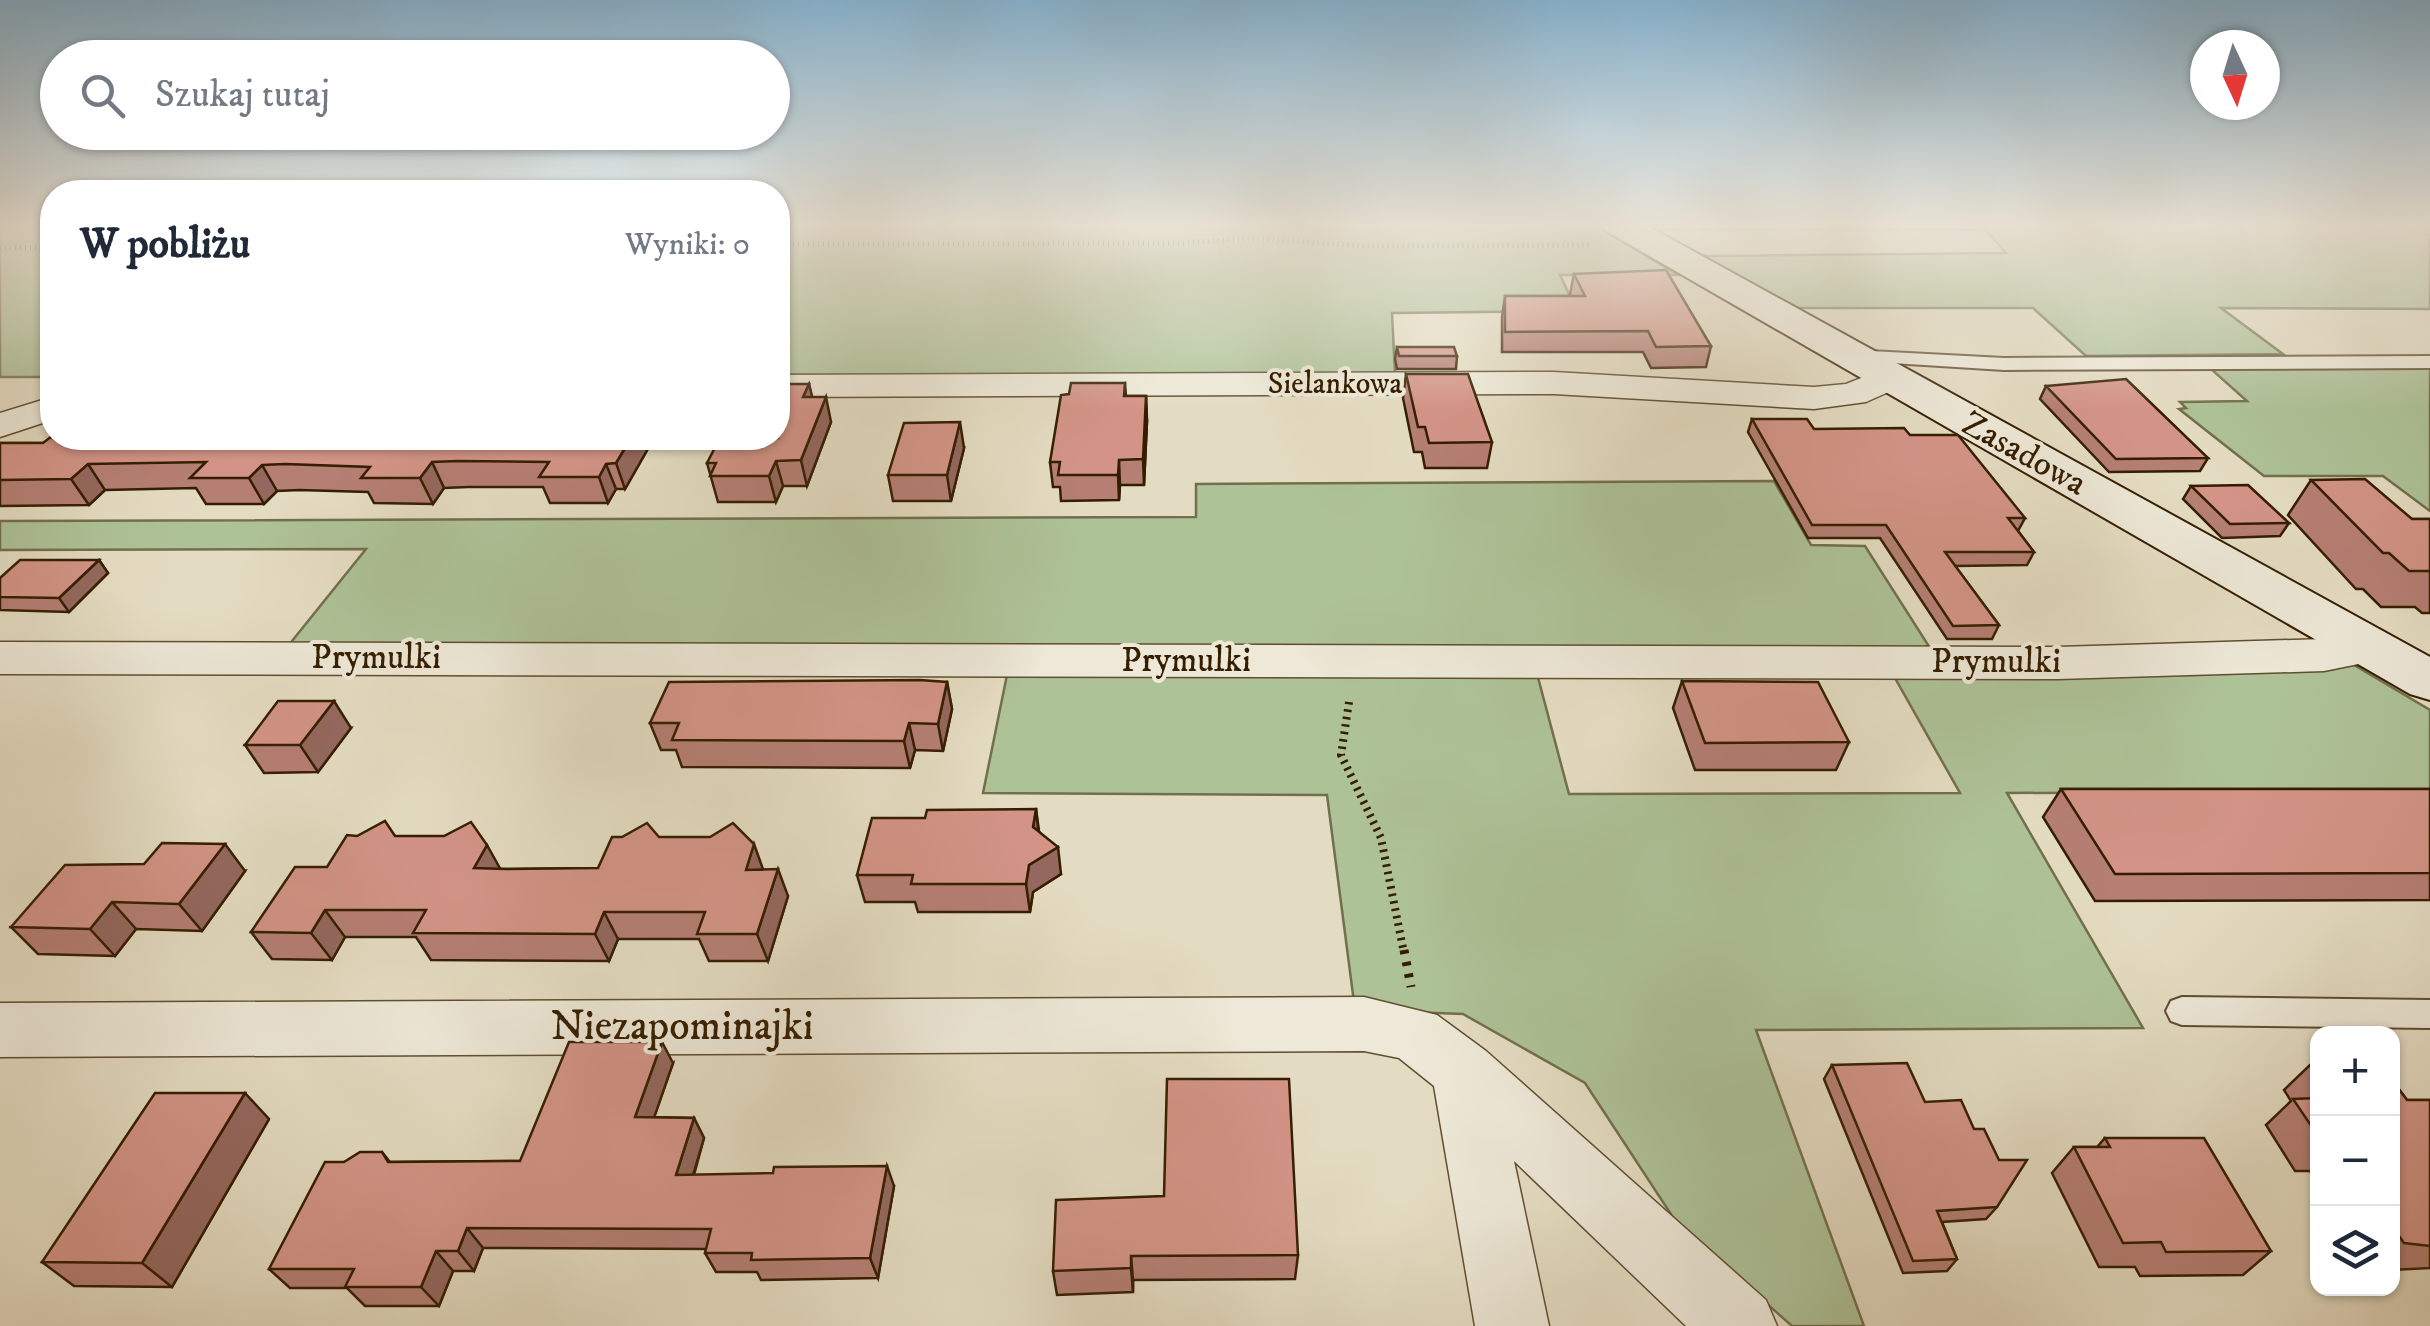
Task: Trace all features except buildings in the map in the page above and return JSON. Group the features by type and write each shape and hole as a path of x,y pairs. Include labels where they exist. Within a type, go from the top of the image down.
{"street":[{"name":"Zasadowa","path":"1711,286 1870,367 2430,682"},
{"name":"Sielankowa","path":"790,386 1554,383 1814,398 1854,394 1870,367"},
{"path":"0,426 40,412"},
{"name":"Prymulki","path":"0,658 2058,662 2324,655 2371,647"},
{"name":"Niezapominajki","path":"0,1030 1414,1043"},
{"path":"1414,1043 1512,1326"},
{"path":"1414,1043 1740,1326"}],"lane":[{"path":"1870,367 2430,362"},
{"path":"2182,1011 2430,1014"}],"path":[{"path":"1350,661 1349,712 1341,755 1381,838 1410,973 1414,1043"}],"green space":[{"path":"0,286 40,286 40,377 0,377"},
{"path":"790,286 1565,286 1577,311 1392,313 1395,374 790,375"},
{"path":"1753,286 2430,286 2430,309 2221,308 2283,354 2086,356 2033,308 1791,308"},
{"path":"2430,368 2430,511 2383,476 2264,476 2179,409 2186,408 2180,402 2247,401 2211,369"},
{"path":"1774,481 1811,545 1865,546 1930,648 288,646 366,549 0,550 0,521 1196,517 1196,484"},
{"path":"2354,665 2430,710 2430,791 2007,793 2143,1028 1756,1030 1864,1326 1792,1326 1678,1225 1585,1083 1463,1014 1355,1010 1327,795 983,793 1008,670 1536,670 1569,794 1960,793 1891,671"}]}
